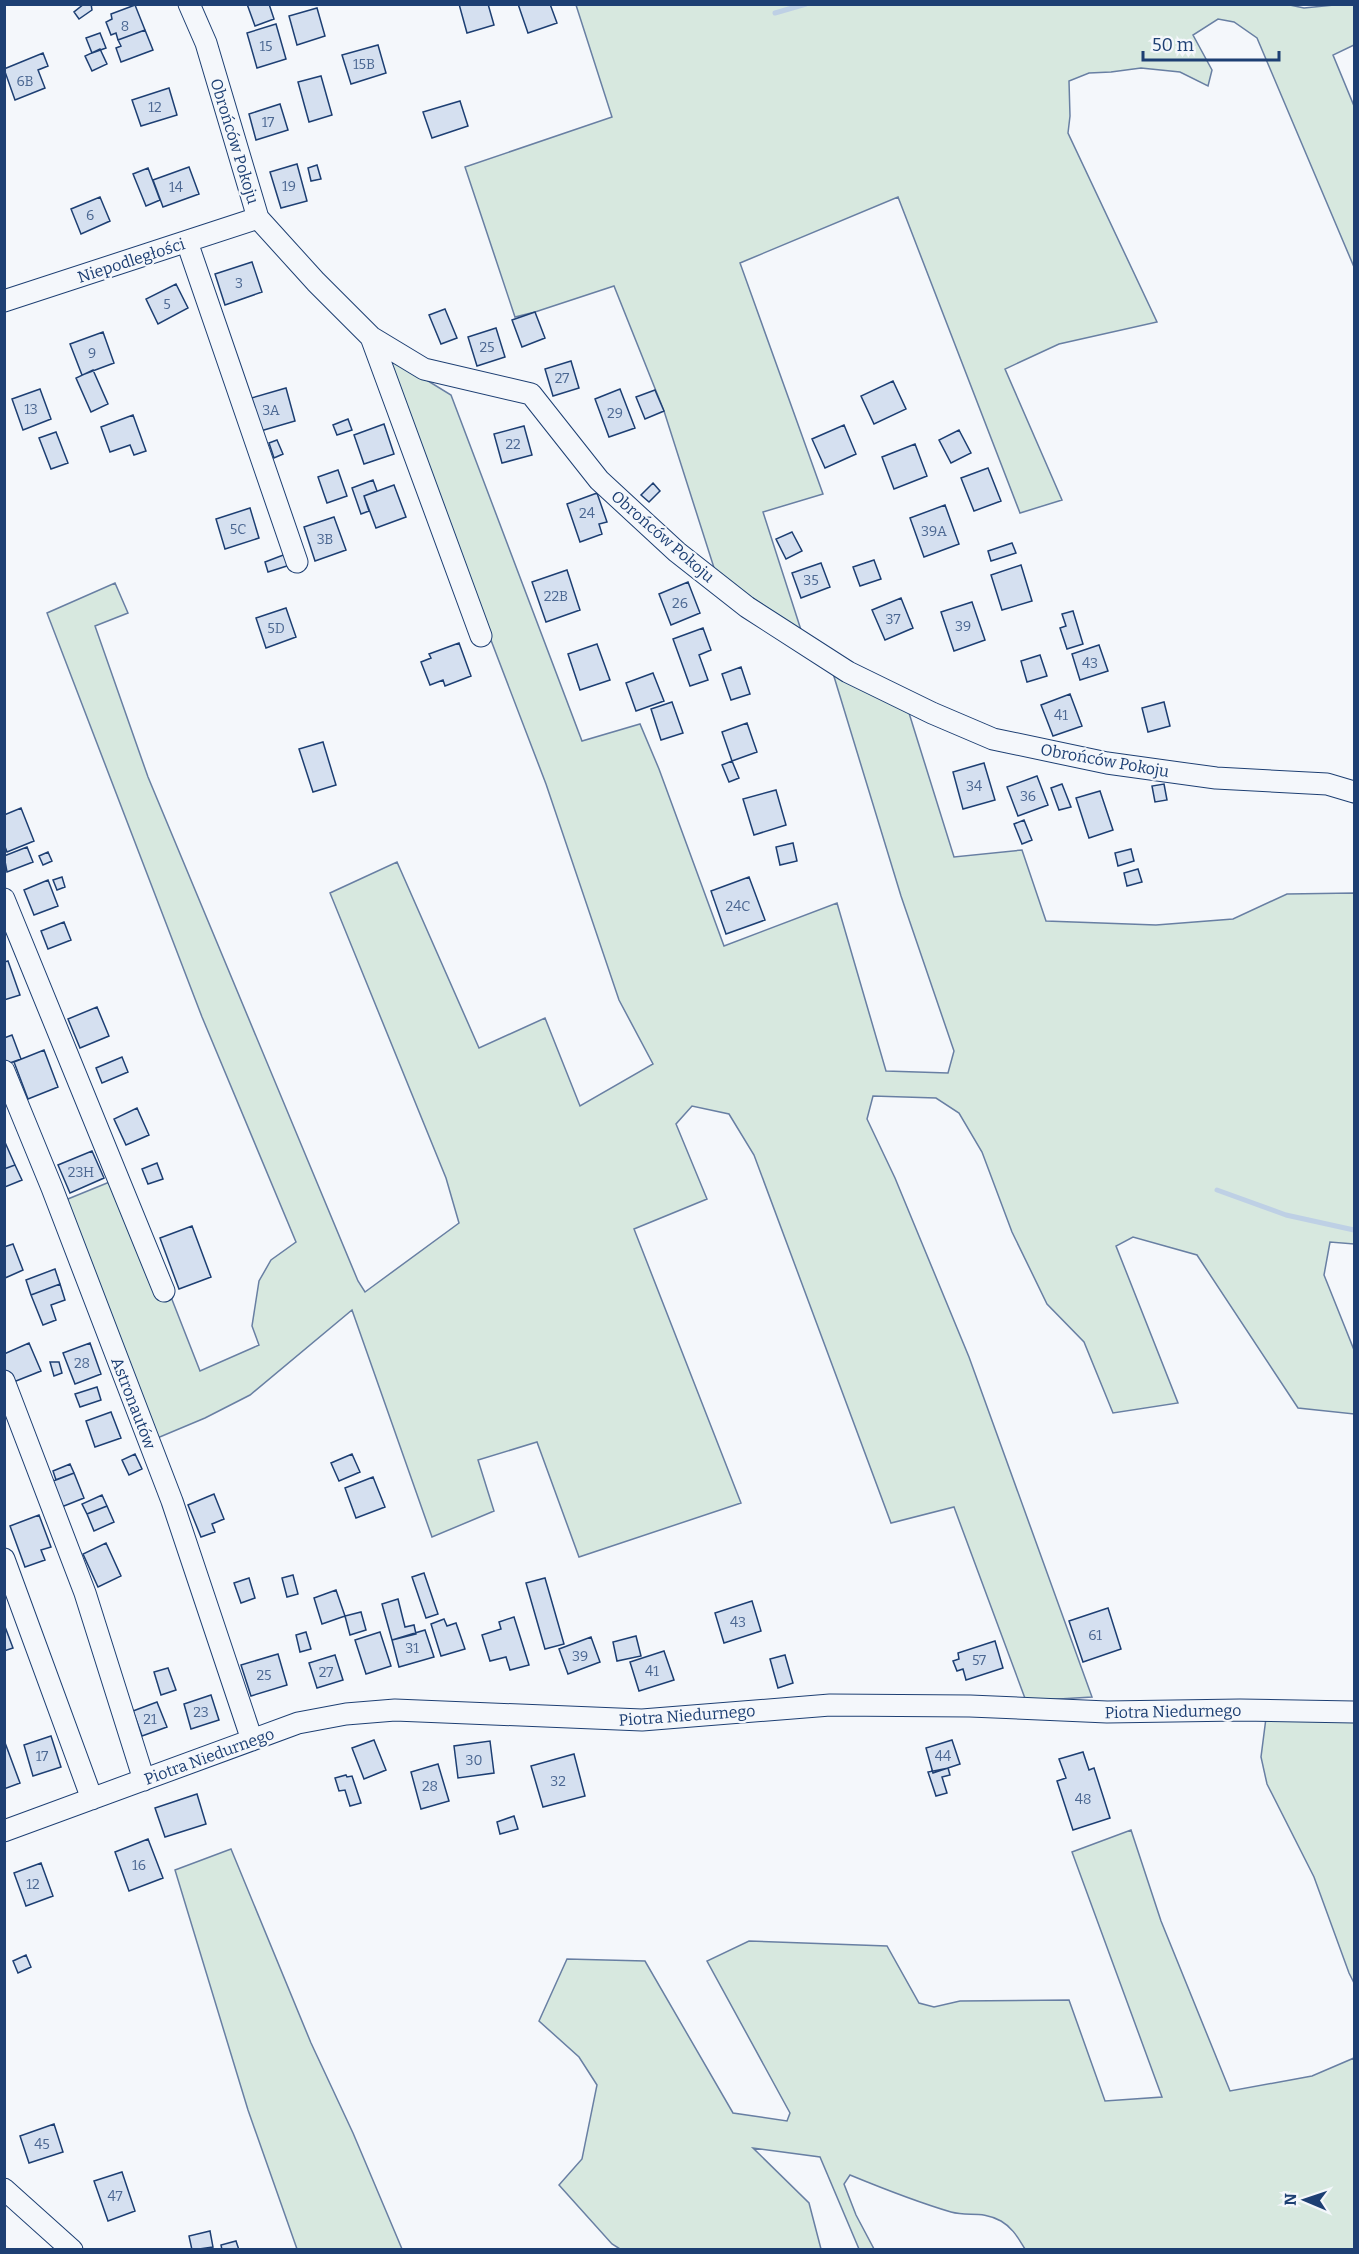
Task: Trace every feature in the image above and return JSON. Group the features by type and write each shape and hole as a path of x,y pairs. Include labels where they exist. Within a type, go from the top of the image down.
{"street":[{"name":"Obrońców Pokoju","path":"189,4 206,43 258,218 316,282 371,337 424,369 531,394 599,480 677,552 747,607 848,672 932,714 993,739 1096,761 1216,778 1327,784 1354,792"},
{"name":"Niepodległości","path":"4,301 258,218"},
{"path":"187,242 297,562"},
{"path":"371,337 481,636"},
{"path":"4,899 164,1291"},
{"name":"Astronautów","path":"4,1071 52,1188 172,1501 252,1740"},
{"path":"4,1381 85,1593 144,1780"},
{"path":"4,1559 92,1799"},
{"name":"Piotra Niedurnego","path":"4,1831 312,1719 395,1710 642,1720 830,1705 970,1706 1107,1712 1240,1710 1354,1712"},
{"path":"4,2189 72,2250"}],"shaded area":[{"path":"1285,4 1304,8 1354,5 1354,45 1333,55 1354,106 1354,267 1257,38 1234,22 1218,19 1193,35 1212,70 1208,86 1180,72 1141,68 1089,73 1069,81 1068,133 1157,322 1059,344 1005,369 1062,500 1020,513 898,197 740,263 823,494 763,512 801,630 716,574 664,411 614,286 515,317 465,167 612,117 576,5"},
{"path":"376,349 451,395 582,741 640,724 659,769 724,946 837,903 886,1071 948,1073 954,1051 901,896 832,670 909,713 954,857 1022,850 1046,921 1156,925 1233,919 1287,894 1354,893 1354,1244 1330,1242 1324,1275 1354,1350 1354,1414 1298,1408 1197,1255 1133,1237 1116,1246 1178,1403 1113,1413 1084,1342 1047,1304 1012,1232 982,1152 959,1113 936,1098 873,1096 867,1119 895,1178 969,1357 1092,1697 1026,1701 954,1507 891,1523 754,1155 729,1114 692,1106 676,1124 707,1199 634,1229 741,1503 579,1557 537,1442 478,1460 494,1511 432,1537 352,1310 250,1395 205,1418 155,1439 63,1201 112,1181 171,1297 200,1371 259,1345 252,1326 259,1281 271,1260 296,1242 202,1017 47,613 115,583 128,613 95,626 148,777 358,1281 365,1292 459,1223 446,1178 330,893 397,862 479,1048 545,1018 580,1106 653,1064 619,1000 546,784 417,447"},
{"path":"1266,1718 1354,1720 1354,1983 1314,1877 1267,1784 1261,1757"},
{"path":"1131,1830 1161,1921 1230,2091 1312,2076 1354,2058 1354,2249 1025,2249 1009,2227 994,2218 951,2212 850,2175 844,2184 856,2215 874,2249 859,2249 820,2157 753,2148 809,2203 821,2249 620,2249 612,2244 559,2185 582,2159 597,2085 579,2057 539,2021 567,1959 645,1961 733,2113 787,2121 790,2113 707,1961 749,1941 887,1946 919,2003 934,2007 960,2001 1069,2000 1105,2101 1162,2097 1072,1852"},
{"path":"231,1849 311,2043 353,2133 402,2249 297,2249 248,2110 175,1870"}],"building":[{"path":"84,4 91,4 92,10 79,19 74,12"},
{"path":"247,4 269,4 274,19 255,26"},
{"path":"459,4 488,4 494,25 467,33"},
{"path":"518,4 550,4 557,23 528,33"},
{"path":"135,5 145,30 118,40 116,33 111,35 106,22 112,19 111,14"},
{"path":"317,8 325,36 297,45 289,16"},
{"path":"276,24 286,59 257,68 247,33"},
{"path":"145,30 153,50 121,62 116,48 121,46 118,40"},
{"path":"100,33 106,48 92,53 86,38"},
{"path":"378,45 386,73 351,84 342,55"},
{"path":"100,49 107,64 92,71 85,56"},
{"path":"43,53 48,66 38,70 45,88 15,100 4,69"},
{"path":"321,76 332,115 309,122 298,82"},
{"path":"169,88 177,115 141,126 132,100"},
{"path":"460,101 468,126 432,138 423,112"},
{"path":"280,104 288,130 256,140 249,114"},
{"path":"297,164 307,201 281,208 270,172"},
{"path":"317,165 321,179 311,181 308,168"},
{"path":"189,167 199,194 163,207 153,180"},
{"path":"148,168 160,200 146,206 133,174"},
{"path":"100,197 110,221 81,234 71,209"},
{"path":"252,262 262,292 225,305 215,274"},
{"path":"176,284 188,308 158,324 146,299"},
{"path":"445,309 457,338 441,344 429,315"},
{"path":"535,312 545,338 522,347 512,320"},
{"path":"496,328 505,357 477,366 468,337"},
{"path":"103,332 114,363 82,375 70,344"},
{"path":"571,361 579,388 553,396 545,369"},
{"path":"93,370 108,404 91,412 76,378"},
{"path":"893,381 906,409 874,424 861,396"},
{"path":"286,388 295,421 257,432 248,399"},
{"path":"40,389 51,419 23,430 12,399"},
{"path":"620,389 635,428 609,437 595,399"},
{"path":"655,390 664,411 645,419 636,397"},
{"path":"133,415 146,451 134,455 130,445 110,452 101,427"},
{"path":"348,419 352,430 337,435 333,425"},
{"path":"384,424 394,454 364,464 354,435"},
{"path":"844,425 856,454 825,468 812,439"},
{"path":"524,426 532,455 502,463 494,434"},
{"path":"959,430 971,453 951,463 939,440"},
{"path":"56,432 68,463 51,469 39,438"},
{"path":"277,440 283,454 274,458 269,443"},
{"path":"915,444 927,476 894,489 882,457"},
{"path":"988,468 1001,501 974,511 961,478"},
{"path":"338,470 347,496 327,503 318,477"},
{"path":"373,480 377,491 364,496 369,511 361,514 352,488"},
{"path":"653,483 660,491 649,502 641,495"},
{"path":"394,485 406,517 376,528 364,496"},
{"path":"597,493 607,522 599,524 602,534 580,542 567,504"},
{"path":"945,505 959,544 924,557 910,518"},
{"path":"250,508 259,538 225,549 216,519"},
{"path":"334,517 346,550 315,561 304,527"},
{"path":"792,532 802,551 786,559 776,539"},
{"path":"1012,543 1016,553 991,561 988,551"},
{"path":"286,554 290,565 268,572 265,562"},
{"path":"874,560 881,579 860,586 853,567"},
{"path":"821,563 830,587 801,598 792,573"},
{"path":"1021,565 1032,601 1002,610 991,575"},
{"path":"567,570 580,610 546,622 532,582"},
{"path":"688,582 700,613 671,625 659,594"},
{"path":"901,598 913,628 885,640 872,610"},
{"path":"972,602 985,640 954,651 941,612"},
{"path":"286,608 296,637 266,648 256,618"},
{"path":"1073,611 1083,644 1067,649 1060,628 1066,626 1062,614"},
{"path":"703,628 711,650 699,655 708,680 690,686 673,639"},
{"path":"459,643 471,676 445,686 443,680 430,685 421,662 431,658 429,654"},
{"path":"597,644 610,680 580,690 568,654"},
{"path":"1099,645 1108,671 1080,680 1072,654"},
{"path":"1040,655 1047,676 1027,682 1021,661"},
{"path":"741,667 750,694 731,700 722,674"},
{"path":"653,673 664,701 636,711 626,683"},
{"path":"1070,694 1082,726 1053,736 1041,705"},
{"path":"672,702 683,733 661,740 651,709"},
{"path":"1164,702 1170,726 1148,732 1142,708"},
{"path":"747,723 757,752 732,761 722,732"},
{"path":"323,742 336,785 313,792 299,749"},
{"path":"732,761 739,778 729,782 722,765"},
{"path":"984,763 995,800 963,809 953,772"},
{"path":"1037,776 1048,805 1018,816 1007,787"},
{"path":"1062,784 1071,807 1059,810 1051,788"},
{"path":"1164,784 1167,800 1155,802 1152,786"},
{"path":"776,790 786,825 754,835 743,799"},
{"path":"1100,791 1113,830 1089,838 1076,798"},
{"path":"21,808 34,841 7,852 4,844 4,815"},
{"path":"1024,820 1032,840 1022,844 1014,824"},
{"path":"793,843 797,861 780,865 776,847"},
{"path":"27,847 33,862 7,872 4,856"},
{"path":"1131,849 1134,861 1118,866 1115,853"},
{"path":"48,852 52,861 43,865 39,856"},
{"path":"1138,869 1142,882 1127,886 1124,873"},
{"path":"62,877 65,887 57,890 53,880"},
{"path":"749,877 765,920 726,934 711,891"},
{"path":"48,880 58,906 34,915 24,890"},
{"path":"64,922 71,940 48,949 41,931"},
{"path":"8,961 20,995 4,1000 4,962"},
{"path":"97,1007 109,1036 80,1048 68,1019"},
{"path":"12,1035 21,1059 7,1064 4,1057 4,1038"},
{"path":"44,1050 58,1087 28,1099 14,1062"},
{"path":"122,1057 128,1072 102,1083 96,1068"},
{"path":"137,1108 149,1135 126,1145 114,1119"},
{"path":"4,1140 15,1165 4,1169"},
{"path":"92,1151 104,1178 70,1193 58,1165"},
{"path":"157,1163 163,1179 148,1184 142,1169"},
{"path":"15,1165 22,1180 5,1187 4,1169"},
{"path":"192,1226 211,1277 179,1289 160,1238"},
{"path":"13,1244 23,1270 5,1278 4,1247"},
{"path":"55,1269 60,1284 31,1295 26,1280"},
{"path":"60,1284 65,1300 51,1305 56,1320 43,1325 31,1295"},
{"path":"29,1343 41,1371 11,1383 4,1368 4,1354"},
{"path":"90,1343 101,1374 75,1384 63,1353"},
{"path":"50,1362 59,1362 62,1373 54,1376"},
{"path":"97,1387 101,1400 80,1407 75,1394"},
{"path":"111,1412 121,1438 95,1447 86,1421"},
{"path":"135,1454 142,1469 129,1475 122,1460"},
{"path":"352,1454 360,1472 339,1481 331,1463"},
{"path":"70,1464 74,1473 56,1480 53,1471"},
{"path":"74,1473 84,1498 59,1508 50,1482"},
{"path":"373,1477 385,1507 356,1518 345,1488"},
{"path":"214,1494 224,1519 212,1524 215,1532 201,1537 188,1505"},
{"path":"102,1495 107,1506 87,1514 82,1504"},
{"path":"107,1506 114,1522 94,1531 87,1514"},
{"path":"39,1515 51,1547 41,1550 45,1560 25,1567 10,1526"},
{"path":"106,1543 121,1576 98,1587 83,1554"},
{"path":"424,1573 438,1614 426,1618 412,1577"},
{"path":"293,1575 298,1594 287,1597 282,1578"},
{"path":"249,1578 255,1598 241,1603 234,1583"},
{"path":"545,1578 564,1644 545,1649 526,1583"},
{"path":"336,1590 345,1616 322,1624 314,1598"},
{"path":"398,1599 405,1627 414,1625 416,1634 392,1640 382,1604"},
{"path":"752,1601 761,1631 724,1643 715,1613"},
{"path":"1108,1608 1121,1649 1083,1662 1069,1621"},
{"path":"361,1612 366,1630 350,1635 345,1616"},
{"path":"514,1617 529,1665 510,1670 506,1657 490,1661 482,1635 501,1629 499,1622"},
{"path":"444,1619 447,1626 456,1623 465,1649 441,1656 431,1624"},
{"path":"4,1624 13,1648 4,1651"},
{"path":"425,1630 434,1657 399,1667 392,1640"},
{"path":"306,1632 311,1649 300,1652 296,1635"},
{"path":"380,1632 391,1666 366,1674 355,1640"},
{"path":"636,1636 641,1656 617,1661 613,1642"},
{"path":"591,1637 600,1662 568,1674 559,1649"},
{"path":"995,1641 1003,1668 966,1680 963,1669 957,1671 953,1661 959,1659 958,1653"},
{"path":"664,1651 674,1680 639,1691 630,1662"},
{"path":"278,1654 287,1685 251,1696 241,1665"},
{"path":"335,1655 343,1680 317,1688 309,1663"},
{"path":"785,1655 793,1683 778,1688 770,1659"},
{"path":"168,1668 176,1690 161,1695 154,1672"},
{"path":"211,1695 219,1720 191,1729 184,1704"},
{"path":"157,1702 167,1727 142,1736 133,1711"},
{"path":"51,1736 61,1767 33,1776 24,1745"},
{"path":"4,1740 20,1783 4,1789"},
{"path":"374,1740 386,1770 364,1779 352,1748"},
{"path":"952,1740 960,1764 933,1773 926,1748"},
{"path":"490,1741 494,1773 458,1778 454,1746"},
{"path":"1083,1752 1089,1770 1094,1768 1110,1818 1073,1830 1057,1781 1066,1778 1059,1759"},
{"path":"574,1754 585,1796 543,1807 531,1766"},
{"path":"438,1764 449,1801 421,1809 411,1772"},
{"path":"948,1768 950,1775 942,1777 947,1793 936,1796 928,1772"},
{"path":"346,1775 347,1777 352,1776 361,1803 350,1806 345,1790 339,1791 335,1778"},
{"path":"197,1794 206,1824 165,1837 155,1808"},
{"path":"514,1816 518,1829 500,1834 497,1822"},
{"path":"148,1839 163,1878 129,1891 115,1852"},
{"path":"41,1863 53,1896 26,1906 14,1873"},
{"path":"26,1955 31,1967 18,1973 13,1961"},
{"path":"54,2124 63,2152 29,2163 20,2136"},
{"path":"122,2172 135,2211 108,2221 94,2181"},
{"path":"210,2231 213,2247 192,2250 189,2236"},
{"path":"236,2241 239,2250 222,2250 221,2245"}],"waterway":[{"path":"775,13 806,4"},
{"path":"1217,1190 1286,1215 1354,1230"}]}
